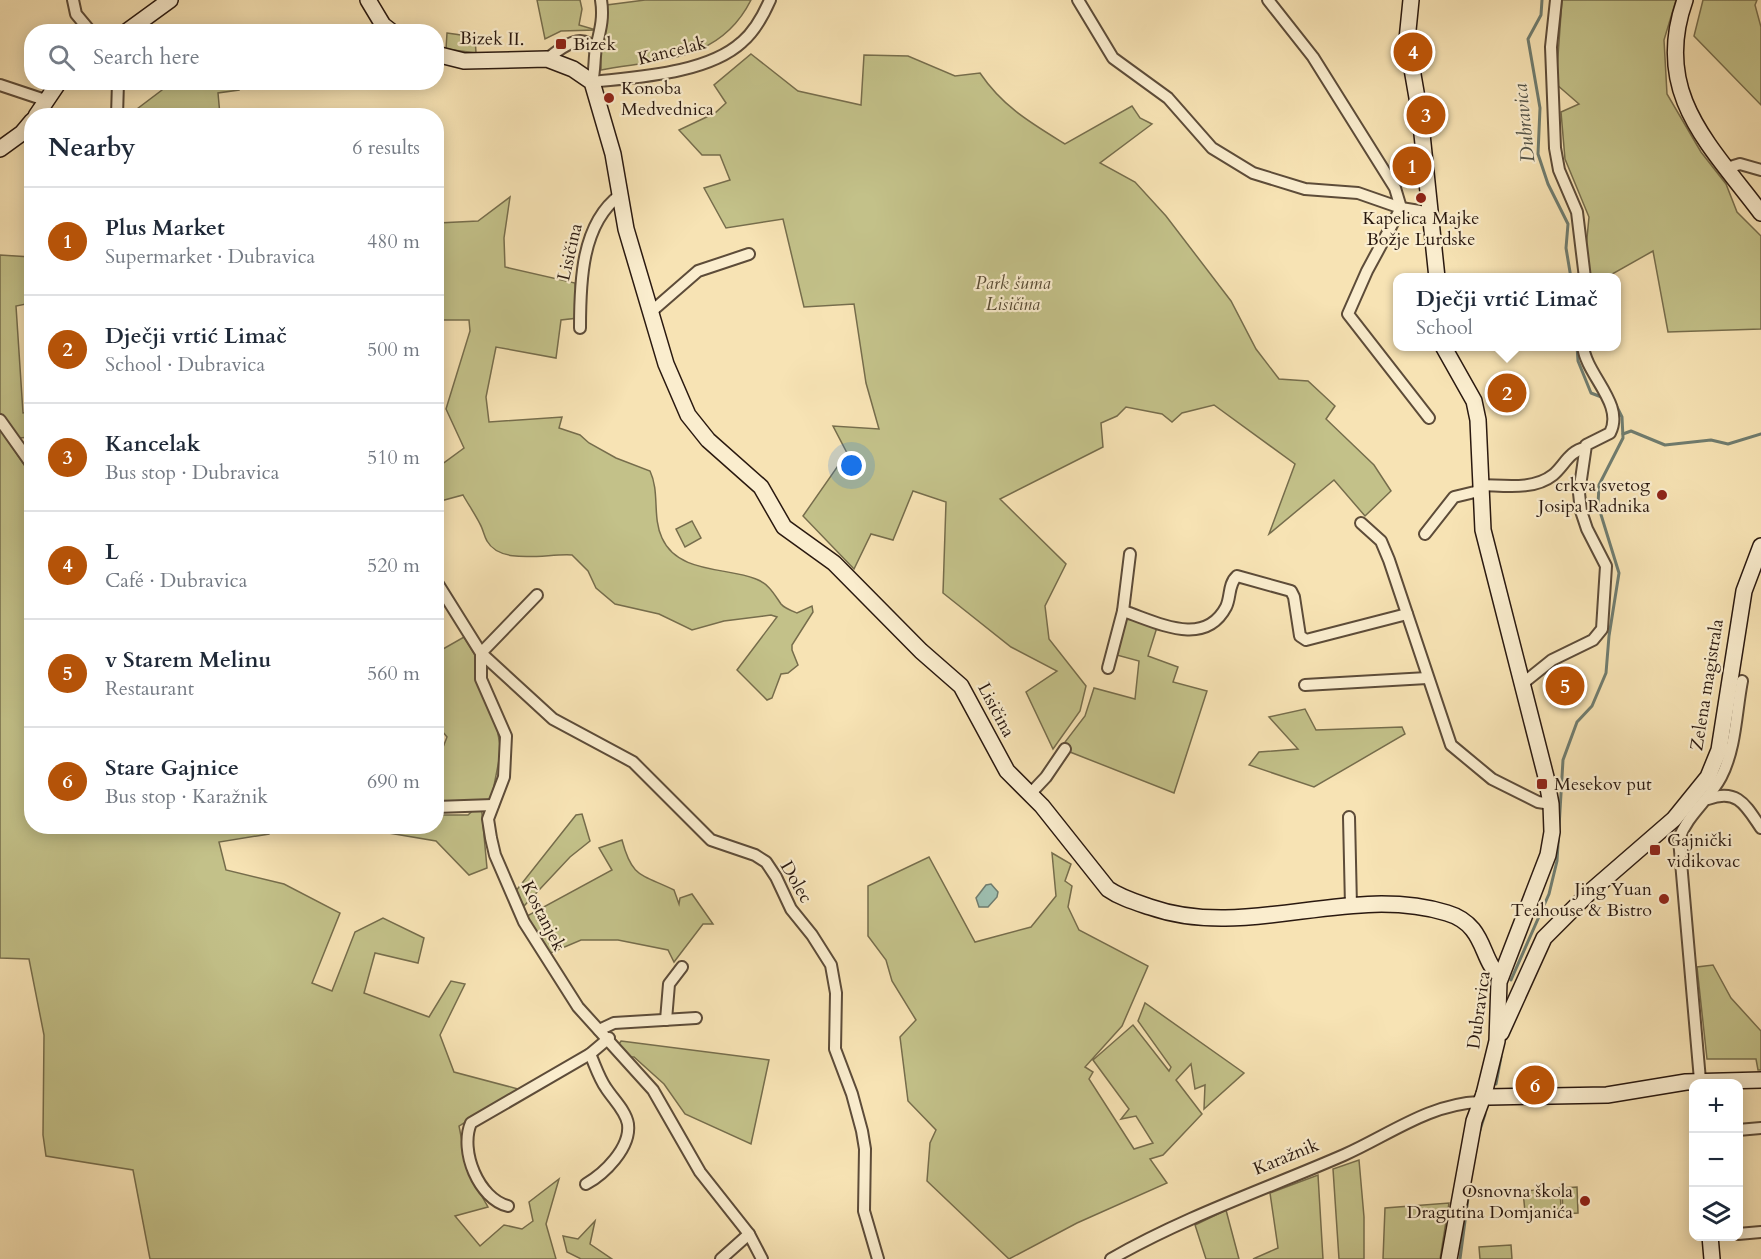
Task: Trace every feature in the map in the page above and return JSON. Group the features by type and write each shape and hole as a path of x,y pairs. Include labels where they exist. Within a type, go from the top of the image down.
{"street":[{"path":"73,0 76,14 84,24"},
{"path":"137,24 170,0"},
{"path":"368,0 381,24"},
{"name":"Lisičina","path":"601,0 602,28 595,50 596,60 592,82 613,154 626,229 673,381 688,415 702,433 761,487 784,527 834,563 921,651 961,686 1007,771 1030,794 1108,889 1144,905 1188,918 1212,920 1397,903 1449,913 1472,928 1484,947 1500,982"},
{"name":"Kancelak","path":"592,82 652,75 687,67 726,53 750,34 761,20 770,0"},
{"path":"1078,0 1113,58 1168,98 1212,148 1253,172 1275,180 1314,191 1358,193 1401,208 1432,213"},
{"path":"1268,0 1313,57 1395,188 1401,208 1366,271 1348,314 1429,418"},
{"path":"1411,0 1407,40 1420,115 1437,273"},
{"path":"1556,0 1551,47 1555,148 1559,170 1577,212 1584,273"},
{"path":"1685,0 1677,21 1674,50 1676,78 1690,114 1761,213"},
{"name":"Bizek II.","path":"547,59 571,42 587,42 595,50"},
{"name":"Bizek II.","path":"444,56 464,61 547,59 573,69 592,82"},
{"path":"0,85 48,101"},
{"path":"42,108 54,90"},
{"path":"117,108 118,90"},
{"path":"0,149 24,131"},
{"path":"1727,168 1740,164 1761,170"},
{"name":"Lisičina","path":"580,328 580,280 598,216 620,195"},
{"path":"652,311 698,272 749,254"},
{"name":"Dubravica","path":"1446,351 1474,401 1478,420 1479,488 1483,530 1551,804 1552,832 1548,855 1500,982 1497,1041 1466,1155 1449,1259"},
{"path":"1522,684 1552,660 1593,640 1602,628 1606,566 1581,511 1579,493 1585,448 1589,442 1611,430 1608,400 1589,369 1584,351"},
{"path":"0,420 24,454"},
{"path":"1425,534 1455,497 1479,488 1539,483 1553,475 1576,451 1585,448"},
{"path":"1361,523 1381,541 1451,745 1492,779 1538,802 1551,804"},
{"name":"Zelena magistrala","path":"1497,1041 1544,938 1591,891 1674,819 1708,777 1719,750 1740,607 1761,546"},
{"path":"1108,668 1123,610 1130,554"},
{"path":"1123,610 1180,630 1194,631 1217,617 1226,608 1233,580 1237,576 1291,591 1300,636 1306,640 1407,615"},
{"name":"Dolec","path":"444,593 481,653 553,719 633,762 711,840 755,855 766,862 776,877 791,909 825,954 832,971 836,993 835,1049 852,1094 861,1131 864,1149 864,1211 878,1259"},
{"path":"481,653 537,595"},
{"name":"Kostanjek","path":"481,653 481,679 506,736 504,777 488,819 495,855 524,922 561,982 599,1030 609,1038 653,1090 700,1172 749,1234 762,1259"},
{"path":"1305,685 1427,678"},
{"path":"1700,1079 1679,839 1683,827 1708,799 1727,764 1742,681"},
{"path":"1030,794 1046,777 1065,750"},
{"path":"1708,799 1726,794 1739,799 1761,828"},
{"path":"444,807 493,805"},
{"path":"1349,817 1350,906"},
{"path":"666,1020 669,984 682,967"},
{"path":"1500,982 1504,995 1516,998"},
{"path":"599,1030 614,1023 696,1018"},
{"path":"508,1206 495,1203 472,1167 468,1143 471,1123 590,1054 609,1038"},
{"path":"586,1184 599,1177 609,1166 627,1133 628,1123 605,1087 590,1054"},
{"name":"Karažnik","path":"1743,1081 1761,1080"},
{"name":"Karažnik","path":"1111,1259 1190,1217 1354,1150 1439,1108 1489,1097 1607,1095 1689,1084"},
{"path":"1743,1130 1761,1128"},
{"path":"1743,1234 1761,1232"},
{"path":"721,1259 749,1234"},
{"path":"1710,1241 1712,1259"}],"green space":[{"path":"537,0 580,0 582,9 579,25 596,30 561,31 545,39"},
{"path":"645,0 751,0 738,20 723,36 706,46 667,59 601,70 599,6"},
{"path":"1562,0 1676,0 1664,40 1667,94 1701,152 1726,184 1737,212 1761,236 1761,329 1668,332 1653,251 1614,273 1588,273 1584,269 1589,217 1565,159 1561,112 1579,104 1556,84"},
{"path":"1703,0 1757,0 1755,5 1761,27 1761,105 1694,36"},
{"path":"447,33 475,37 476,53 446,49"},
{"name":"Park šuma Lisičina","path":"751,54 798,91 861,105 864,55 908,56 955,76 980,73 1008,105 1065,144 1132,106 1140,118 1152,124 1100,163 1135,182 1166,216 1231,301 1256,349 1279,379 1308,381 1335,406 1326,419 1374,465 1391,491 1365,516 1334,480 1269,534 1295,464 1214,405 1182,413 1172,422 1162,414 1126,407 1117,416 1101,423 1103,447 1000,499 1066,564 1045,606 1049,639 1086,686 1080,711 1053,749 1026,692 1057,671 1011,647 943,593 946,502 913,491 893,540 871,534 854,569 803,516 847,453 833,426 879,429 866,383 854,304 804,307 783,219 726,228 704,188 730,180 720,155 702,155 679,130 715,113 726,103 714,85"},
{"path":"162,90 239,90 218,93 219,108 138,108"},
{"path":"510,197 504,238 505,267 575,283 578,318 561,320 556,358 496,347 486,397 489,422 562,417 559,428 580,435 589,443 616,458 650,471 655,487 659,530 669,550 679,558 704,568 744,575 761,581 782,605 797,613 812,606 813,612 792,645 798,665 788,673 781,674 772,698 767,700 737,670 777,617 771,615 724,621 692,630 659,614 615,604 596,588 588,571 572,555 526,557 503,553 494,549 487,541 463,495 444,500 444,463 464,448 446,409 470,331 469,320 444,320 444,223 478,221"},
{"path":"0,255 24,257 24,304 16,306 24,438 19,438 0,413"},
{"path":"0,429 24,465 24,834 269,834 219,842 226,870 284,884 340,913 312,983 332,991 355,932 383,918 424,938 418,963 375,953 364,993 429,1017 451,981 465,984 440,1035 454,1072 518,1089 459,1126 468,1172 488,1207 455,1216 480,1246 504,1225 522,1229 533,1221 529,1202 559,1179 546,1224 556,1259 150,1259 133,1170 46,1156 43,1135 44,1035 29,959 0,958"},
{"path":"692,521 701,538 685,547 676,529"},
{"path":"1119,615 1158,624 1148,656 1178,667 1173,682 1207,691 1174,793 1070,752 1062,746 1085,716 1094,688 1135,699 1139,661 1113,654"},
{"path":"464,637 475,655 475,672 495,718 501,750 491,801 444,803 444,745 447,737 444,733 444,648"},
{"path":"1305,709 1316,730 1402,727 1405,734 1314,787 1249,765 1259,752 1298,749 1269,717"},
{"path":"481,803 487,868 469,875 436,841 394,834 444,834 444,815 468,815"},
{"path":"582,814 590,841 570,857 524,906 515,892 576,815"},
{"path":"622,840 630,862 639,873 674,890 679,904 680,898 692,894 713,924 703,924 674,962 668,950 618,940 581,940 548,954 527,916 612,870 599,848"},
{"path":"1052,853 1071,864 1065,881 1072,886 1068,907 1079,930 1148,966 1122,1026 1085,1067 1093,1072 1089,1079 1134,1149 1153,1143 1136,1116 1121,1119 1129,1109 1093,1060 1133,1025 1169,1071 1171,1067 1138,1021 1145,1003 1244,1073 1204,1109 1205,1085 1195,1089 1191,1064 1176,1080 1202,1114 1163,1155 1150,1159 1167,1183 1077,1223 1009,1259 927,1181 930,1143 936,1130 908,1101 900,1037 916,1020 892,981 886,960 868,936 868,886 929,857 975,942 1031,927 1056,896"},
{"path":"1713,965 1731,998 1761,1031 1761,1070 1758,1070 1756,1059 1707,1059 1697,967"},
{"path":"621,1041 769,1060 751,1144 685,1114 664,1084 634,1057 630,1057 619,1044"},
{"path":"1359,1160 1364,1217 1364,1259 1339,1259 1333,1169"},
{"path":"1318,1175 1323,1259 1253,1259 1278,1248 1270,1193"},
{"path":"1577,1187 1578,1213 1563,1214 1562,1188"},
{"path":"1560,1188 1561,1209 1525,1212 1523,1191"},
{"path":"1449,1203 1440,1259 1383,1259 1385,1208"},
{"path":"1226,1210 1239,1259 1206,1259 1195,1225"},
{"path":"595,1221 590,1244 612,1259 581,1259 567,1252 563,1236 578,1239"},
{"path":"1511,1245 1512,1259 1480,1259 1479,1247"}],"shaded area":[{"path":"991,884 998,892 997,897 988,907 979,907 976,898 986,885"}],"waterway":[{"name":"Dubravica","path":"1542,0 1541,15 1528,39 1540,108 1538,154 1548,184 1568,224 1566,248 1570,273"},
{"name":"Dubravica","path":"1577,351 1578,361 1591,393 1604,398"},
{"name":"Dubravica","path":"1511,980 1549,894 1557,861 1563,760 1577,722 1592,706 1606,673 1619,573 1598,505 1599,485 1623,438 1622,417 1614,401"},
{"path":"1623,434 1631,431 1665,445 1711,440 1728,444 1761,434"},
{"name":"Dubravica","path":"1496,1084 1501,1057"},
{"name":"Dubravica","path":"1479,1133 1485,1114"},
{"name":"Dubravica","path":"1460,1259 1470,1183"}],"place":[{"name":"Bizek","path":"561,44"},
{"name":"L","path":"1413,52"},
{"name":"Konoba Medvednica","path":"609,98"},
{"name":"Kancelak","path":"1426,115"},
{"name":"Plus Market","path":"1412,166"},
{"name":"Kapelica Majke Božje Lurdske","path":"1421,198"},
{"name":"Dječji vrtić Limač","path":"1507,393"},
{"name":"crkva svetog Josipa Radnika","path":"1662,495"},
{"name":"v Starem Melinu","path":"1565,686"},
{"name":"Mesekov put","path":"1542,784"},
{"name":"Gajnički vidikovac","path":"1655,850"},
{"name":"Jing Yuan Teahouse & Bistro","path":"1664,899"},
{"name":"Stare Gajnice","path":"1535,1085"},
{"name":"Osnovna škola Dragutina Domjanića","path":"1585,1201"}]}
